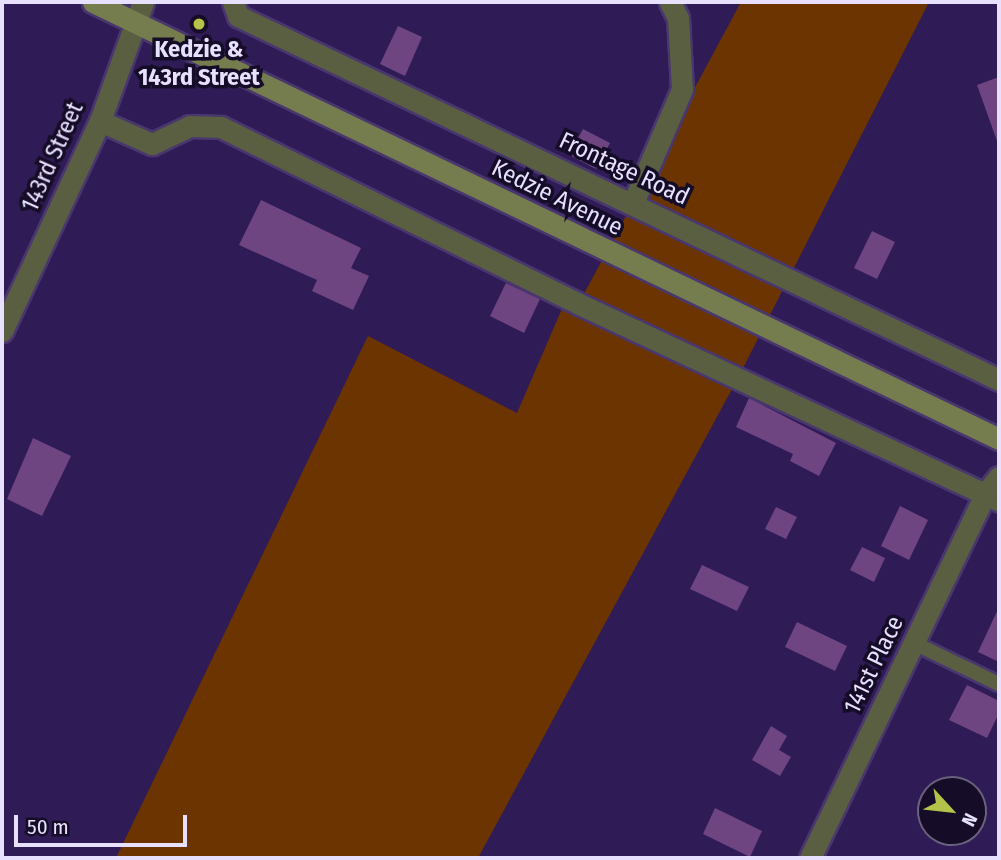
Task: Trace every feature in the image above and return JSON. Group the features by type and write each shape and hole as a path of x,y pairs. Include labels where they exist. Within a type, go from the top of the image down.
{"main road":[{"name":"Kedzie Avenue","path":"93,2 139,11 771,331 999,439"}],"street":[{"name":"Frontage Road","path":"233,2 238,16 999,380"},
{"path":"633,203 682,89 678,18 670,2"},
{"name":"143rd Street","path":"2,331 100,121 139,11"},
{"path":"100,121 152,145 190,127 221,127 579,304 992,497"},
{"name":"141st Place","path":"810,858 914,643 992,497 999,478"}],"lane":[{"path":"914,643 999,684"}],"shaded area":[{"path":"741,2 929,2 738,378 478,858 116,858 368,336 517,413 567,297 579,303"}],"building":[{"path":"398,26 422,37 405,76 380,64"},
{"path":"999,77 999,140 997,141 977,85"},
{"path":"583,129 610,143 596,169 569,155"},
{"path":"261,200 361,248 351,268 369,276 353,310 312,291 317,280 239,245"},
{"path":"872,231 895,242 877,279 854,268"},
{"path":"506,283 540,299 524,333 490,316"},
{"path":"749,398 836,443 819,476 790,461 793,454 736,427"},
{"path":"33,438 71,456 42,516 7,499"},
{"path":"900,506 928,520 909,560 881,546"},
{"path":"776,507 797,517 786,539 765,529"},
{"path":"862,547 885,558 874,582 850,570"},
{"path":"702,565 749,587 737,611 690,589"},
{"path":"999,607 999,662 978,652"},
{"path":"797,622 847,646 835,671 785,647"},
{"path":"967,685 999,701 999,713 987,738 949,720"},
{"path":"771,726 787,736 779,750 791,757 780,776 752,760"},
{"path":"715,808 762,831 750,857 703,834"}],"place":[{"name":"Kedzie & 143rd Street","path":"199,24"}]}
